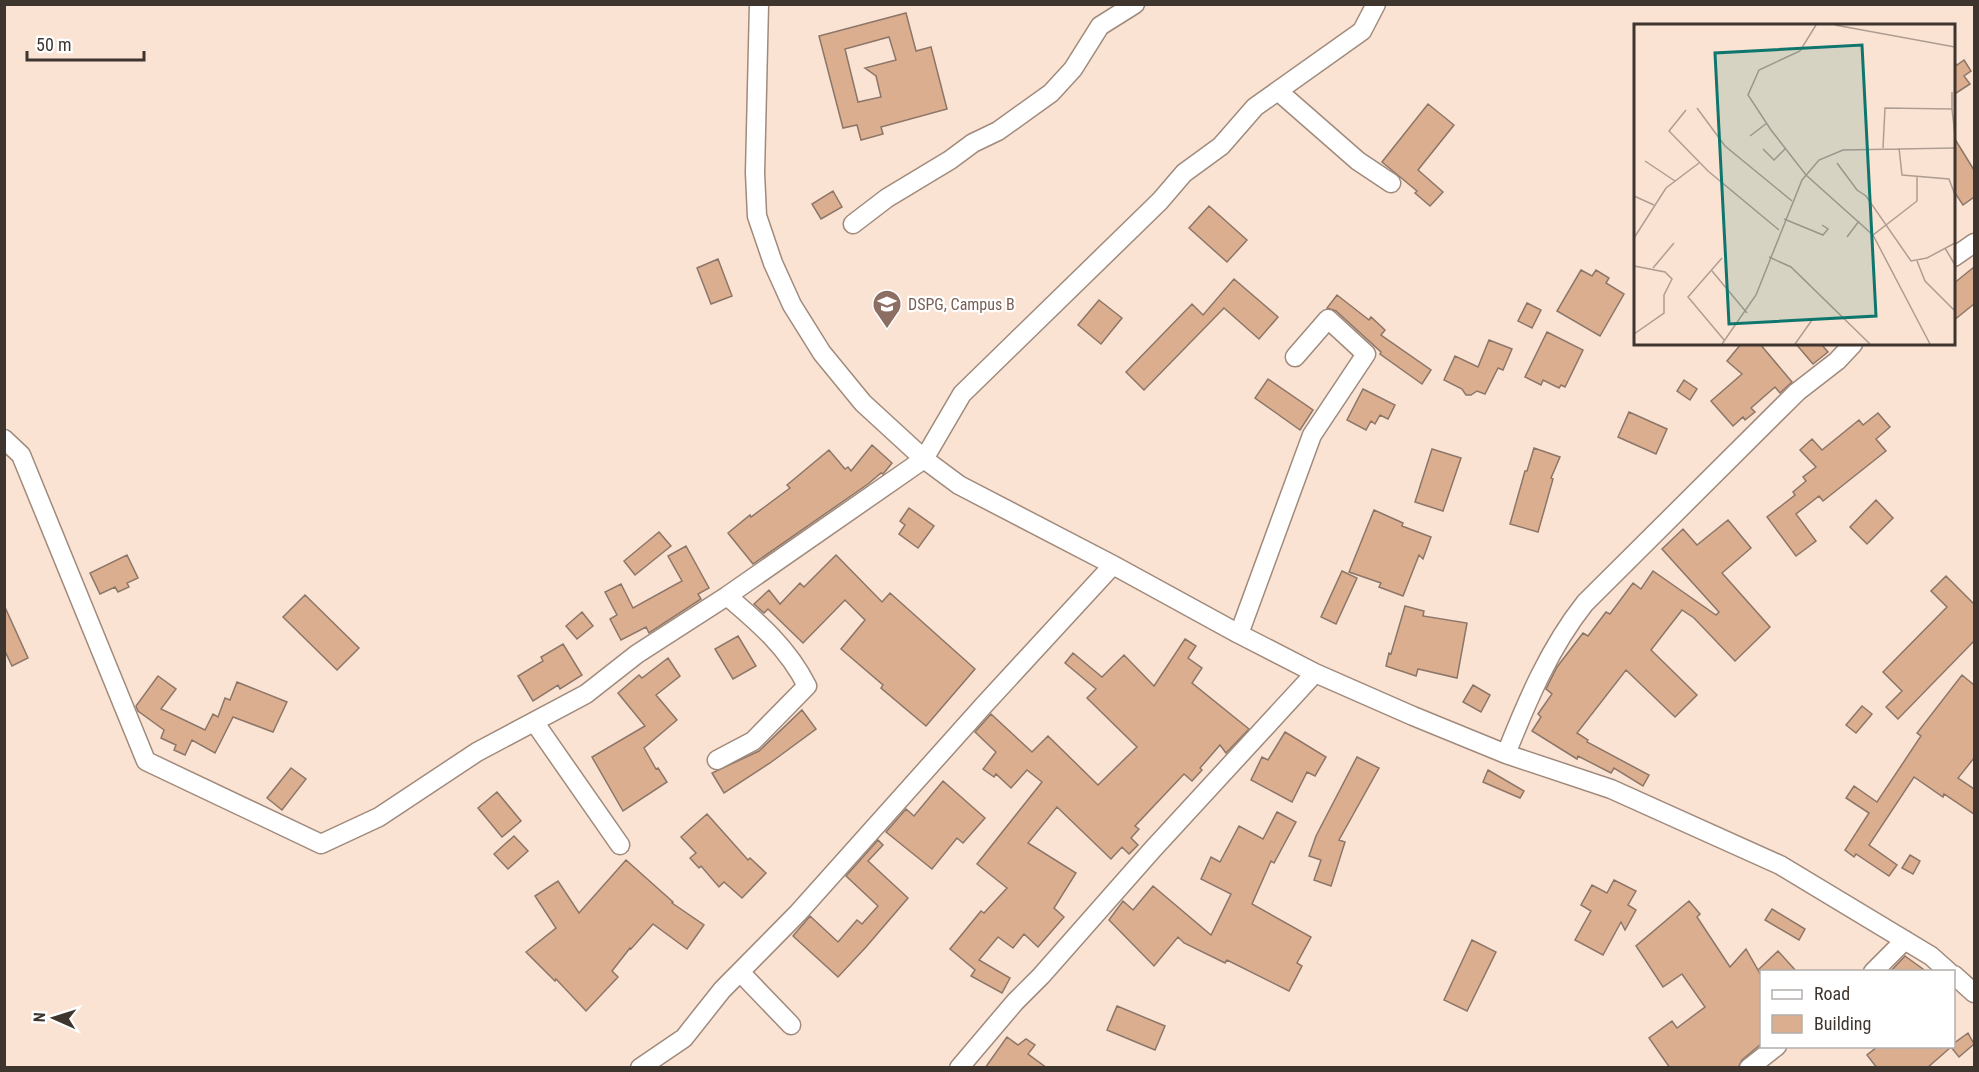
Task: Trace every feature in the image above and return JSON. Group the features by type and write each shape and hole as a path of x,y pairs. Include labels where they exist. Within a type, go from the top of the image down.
{"street":[{"path":"759,4 755,173 757,216 773,263 792,305 822,353 863,404 924,459 959,485 1315,673 1506,754 1611,789 1780,865 1931,956 1947,970"},
{"path":"854,224 887,198 950,160 973,143 998,131 1051,93 1073,69 1100,26 1135,4"},
{"path":"4,438 21,454 146,761 321,844 379,817 477,752 586,694 637,654 727,596 924,459 962,394 1160,201 1185,173 1221,146 1254,107 1362,31 1376,4"},
{"path":"1278,91 1358,161 1391,183"},
{"path":"1955,256 1974,243"},
{"path":"1239,634 1312,435 1366,354 1328,319 1295,357"},
{"path":"1506,754 1546,664 1571,620 1797,392 1837,361 1852,345"},
{"path":"640,1068 684,1038 722,990 798,912 1113,565"},
{"path":"717,760 753,741 807,686 797,665 764,628 727,596"},
{"path":"959,1068 1015,1002 1315,673"},
{"path":"535,723 620,845"},
{"path":"1874,970 1905,940"},
{"path":"740,972 791,1025"},
{"path":"1955,977 1974,993"},
{"path":"1749,1068 1775,1048"}],"building":[{"path":"906,13 916,51 931,47 947,109 881,127 883,134 861,140 857,125 843,128 819,36","holes":["889,37 896,60 865,68 876,76 881,97 858,102 845,49"]},
{"path":"1964,60 1971,71 1964,76 1970,84 1955,94 1955,63 1957,65"},
{"path":"1428,104 1454,125 1418,170 1443,192 1430,206 1415,193 1417,191 1382,162"},
{"path":"1955,139 1974,170 1974,197 1963,205 1955,193"},
{"path":"833,191 842,207 821,219 812,204"},
{"path":"1209,206 1247,240 1227,262 1189,228"},
{"path":"718,259 732,296 711,304 697,268"},
{"path":"1974,267 1974,304 1955,319 1955,282"},
{"path":"1581,270 1592,276 1596,270 1609,278 1606,283 1624,294 1600,336 1557,311"},
{"path":"1234,279 1278,317 1259,339 1224,308 1144,390 1126,372 1192,304 1203,315"},
{"path":"1337,295 1369,320 1371,317 1385,330 1381,335 1431,370 1422,384 1380,354 1381,352 1336,311 1327,308"},
{"path":"1099,300 1122,318 1101,344 1078,325"},
{"path":"1527,303 1541,310 1532,328 1518,321"},
{"path":"1547,332 1583,350 1565,387 1561,385 1559,388 1543,380 1541,385 1525,377"},
{"path":"1489,340 1512,349 1503,370 1498,368 1485,394 1477,391 1466,395 1462,389 1444,380 1455,356 1478,367"},
{"path":"1740,345 1761,345 1792,382 1780,393 1775,387 1751,408 1755,412 1745,420 1743,417 1733,426 1711,401 1742,374 1727,361"},
{"path":"1797,345 1822,345 1828,352 1813,364"},
{"path":"1268,379 1313,410 1300,430 1255,398"},
{"path":"1684,380 1697,389 1690,400 1677,391"},
{"path":"1363,389 1395,405 1388,419 1380,415 1375,424 1371,421 1366,430 1347,420"},
{"path":"1629,412 1667,429 1656,454 1618,437"},
{"path":"1878,413 1890,427 1876,439 1886,451 1823,501 1819,496 1796,514 1816,541 1796,556 1767,517 1795,495 1793,492 1806,481 1803,477 1816,467 1800,450 1812,439 1822,450 1859,420 1863,425"},
{"path":"872,445 892,463 883,474 881,473 753,564 728,533 790,488 787,485 829,450 845,469 848,467 851,471"},
{"path":"1534,448 1560,457 1551,478 1553,479 1538,532 1510,524"},
{"path":"1432,449 1461,458 1443,511 1415,502"},
{"path":"1876,500 1893,518 1867,544 1850,527"},
{"path":"909,508 934,526 918,548 899,534 905,525 900,521"},
{"path":"1374,510 1403,523 1402,526 1431,537 1423,559 1419,555 1403,596 1379,587 1381,583 1349,572"},
{"path":"1728,520 1751,548 1722,573 1770,627 1735,661 1694,618 1682,610 1651,650 1697,695 1675,717 1626,670 1577,733 1588,740 1587,742 1649,775 1643,786 1614,768 1611,773 1578,756 1577,759 1532,731 1541,717 1538,714 1552,694 1546,689 1557,667 1583,633 1588,636 1606,612 1610,614 1633,583 1641,589 1653,571 1716,615 1719,612 1662,549 1683,529 1697,545"},
{"path":"659,532 671,546 635,575 624,561"},
{"path":"686,546 709,588 698,594 701,599 649,633 646,627 621,640 610,619 617,615 605,592 621,584 633,608 682,581 668,556"},
{"path":"127,555 138,578 127,583 129,587 118,592 115,587 100,594 90,573"},
{"path":"836,555 882,602 890,593 975,669 926,726 881,688 883,685 841,649 865,620 845,600 803,643 768,609 764,613 754,604 769,590 780,604 800,583 804,587"},
{"path":"1342,571 1357,578 1336,624 1321,617"},
{"path":"1946,576 1974,604 1974,641 1898,719 1886,707 1902,691 1883,672 1947,607 1931,591"},
{"path":"305,595 359,648 337,670 283,617"},
{"path":"4,605 28,658 12,666 4,649"},
{"path":"1405,606 1424,611 1423,616 1467,623 1457,678 1418,669 1416,676 1386,666"},
{"path":"582,612 593,626 577,639 566,626"},
{"path":"738,636 756,666 733,679 715,649"},
{"path":"1185,639 1196,646 1188,658 1202,668 1192,683 1249,729 1226,753 1220,745 1192,781 1184,774 1135,826 1139,829 1131,838 1138,845 1129,854 1122,847 1111,859 1057,807 1028,843 1076,873 1054,908 1064,917 1038,947 1024,934 1013,948 998,937 979,960 1010,978 1002,993 971,976 975,970 950,949 981,911 984,913 1007,888 977,864 1042,782 1027,770 1011,788 996,774 994,777 983,769 996,752 975,732 991,714 1032,752 1048,736 1098,785 1137,747 1087,698 1096,689 1065,663 1073,653 1102,677 1124,655 1154,686"},
{"path":"563,644 582,675 560,689 558,685 533,701 518,676 543,661 541,657"},
{"path":"668,658 680,676 656,695 677,720 644,748 656,769 658,768 667,782 623,811 592,757 645,726 618,693 639,675 642,678"},
{"path":"1962,675 1974,685 1974,758 1958,778 1974,789 1974,814 1944,794 1943,797 1914,777 1869,845 1897,865 1889,876 1856,854 1854,857 1845,850 1869,813 1846,798 1854,786 1877,802 1921,736 1917,733"},
{"path":"158,676 176,689 161,709 205,730 213,714 218,717 225,698 230,700 237,682 287,702 273,732 233,717 215,753 192,740 185,755 174,750 176,745 161,738 164,730 138,711 136,706"},
{"path":"1473,685 1490,695 1481,712 1463,702"},
{"path":"1862,706 1872,714 1856,733 1846,725"},
{"path":"802,710 816,729 724,793 712,773 759,751"},
{"path":"1285,732 1326,757 1315,776 1307,772 1292,802 1251,780 1262,757 1268,760"},
{"path":"1357,757 1379,768 1339,840 1345,842 1331,886 1314,880 1321,860 1309,856 1316,836"},
{"path":"291,768 306,779 282,810 267,798"},
{"path":"1488,770 1524,791 1520,798 1483,782"},
{"path":"943,781 985,818 963,843 957,838 932,869 886,832 906,809 914,816"},
{"path":"497,792 521,821 502,837 478,808"},
{"path":"1277,812 1296,822 1274,863 1271,861 1252,904 1311,937 1297,963 1302,966 1289,991 1227,960 1225,963 1184,943 1178,937 1154,966 1109,920 1123,901 1133,910 1153,886 1211,935 1231,894 1201,879 1211,857 1220,862 1239,826 1263,839"},
{"path":"707,814 748,860 750,858 766,873 742,898 724,882 719,887 701,866 699,868 690,858 696,853 681,837"},
{"path":"514,836 528,851 508,869 494,854"},
{"path":"878,840 883,845 868,861 908,898 838,977 793,936 810,916 838,942 857,920 862,924 878,906 846,876"},
{"path":"1910,855 1920,861 1913,874 1902,868"},
{"path":"626,860 672,903 704,925 687,949 653,924 612,971 618,977 586,1011 526,952 556,928 535,896 558,881 579,913"},
{"path":"1614,880 1636,891 1628,905 1636,910 1625,930 1621,922 1603,955 1575,940 1591,911 1581,905 1592,885 1607,893"},
{"path":"1689,901 1700,914 1697,917 1730,967 1746,949 1758,970 1778,951 1795,970 1760,970 1760,1045 1742,1060 1738,1068 1670,1068 1649,1038 1672,1021 1677,1028 1705,1007 1682,974 1663,987 1636,946"},
{"path":"1772,909 1805,929 1799,940 1765,920"},
{"path":"1472,940 1496,952 1467,1011 1444,1000"},
{"path":"1905,956 1924,970 1892,970"},
{"path":"1117,1006 1165,1026 1155,1050 1107,1030"},
{"path":"1968,1033 1974,1044 1959,1057 1952,1048 1955,1048 1955,1043"},
{"path":"1007,1037 1018,1045 1026,1039 1035,1045 1028,1054 1047,1068 985,1068"},
{"path":"1876,1048 1950,1048 1927,1068 1877,1068 1867,1055"}],"place":[{"name":"DSPG, Campus B","path":"887,330"}]}
